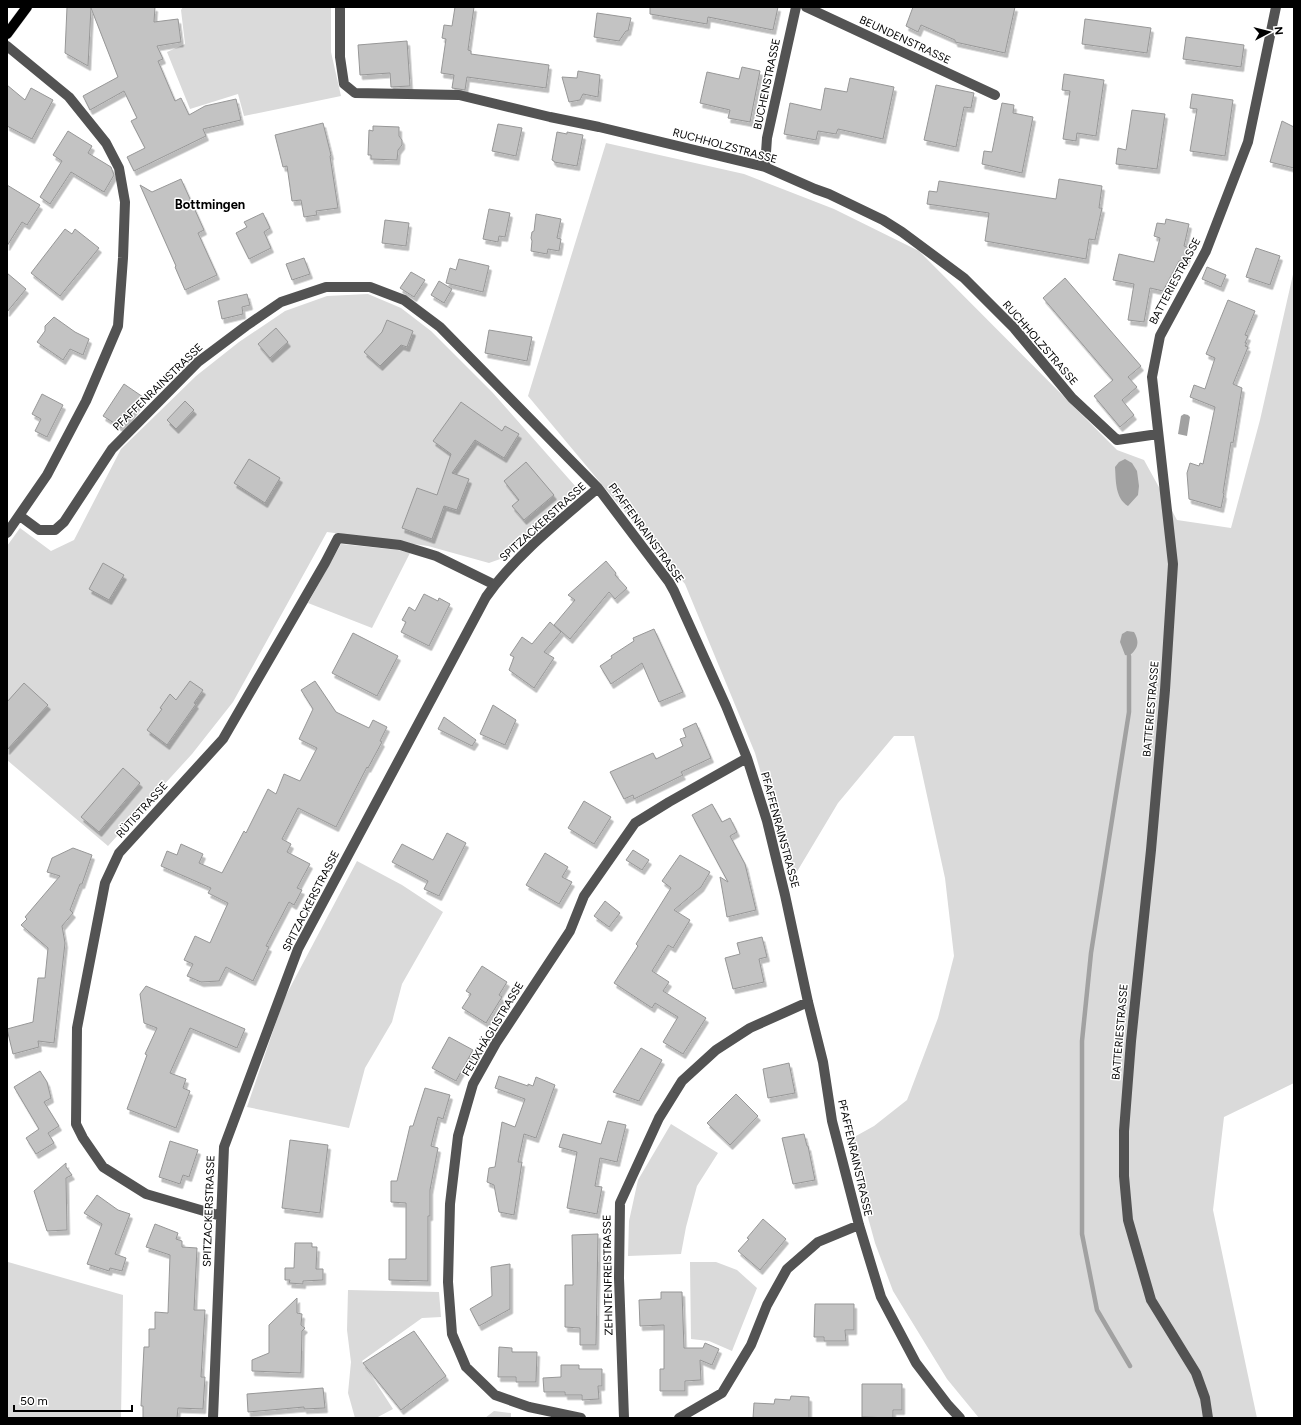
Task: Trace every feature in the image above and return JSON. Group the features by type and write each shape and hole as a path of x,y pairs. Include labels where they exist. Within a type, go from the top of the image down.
{"main road":[{"path":"7,34 27,7"}],"street":[{"name":"RUCHHOLZSTRASSE","path":"340,7 340,57 344,84 354,93 459,95 765,167 829,194 883,220 902,232 964,278 1014,328 1072,398 1117,440 1158,434"},
{"name":"BUCHENSTRASSE","path":"765,167 767,138 796,7"},
{"name":"BEUNDENSTRASSE","path":"806,7 995,95"},
{"name":"BATTERIESTRASSE","path":"1208,1418 1205,1398 1196,1372 1151,1300 1128,1220 1124,1176 1124,1130 1130,1048 1151,850 1165,690 1172,564 1168,512 1152,377 1160,336 1206,251 1248,142 1276,7"},
{"path":"7,46 69,97 106,143 119,168 125,202 118,326 86,401 47,475 7,533"},
{"name":"PFAFFENRAINSTRASSE","path":"20,516 39,530 55,530 64,522 112,449 198,362 281,302 326,287 370,287 404,300 440,327 598,488 669,582 674,591 748,758 767,821 823,1062 832,1121 859,1226 881,1297 916,1363 948,1405 960,1418"},
{"name":"SPITZACKERSTRASSE","path":"213,1418 224,1147 298,949 486,597 494,585 520,556 598,488"},
{"name":"RÜTISTRASSE","path":"221,1216 146,1194 109,1171 103,1167 95,1156 76,1124 77,1028 105,883 119,853 223,739 338,538 400,545 436,556 494,585"},
{"name":"FELIXHÄGLISTRASSE","path":"582,1418 529,1407 495,1395 466,1367 452,1334 448,1282 450,1204 458,1136 473,1084 496,1043 570,931 584,896 636,823 669,802 748,758"},
{"name":"ZEHNTENFREISTRASSE","path":"624,1418 619,1278 620,1203 659,1118 682,1081 716,1050 750,1028 808,1002"},
{"path":"678,1418 722,1393 750,1345 766,1305 787,1269 818,1242 859,1226"}],"shaded area":[{"path":"183,7 331,7 331,52 341,96 244,116 238,94 190,109 167,52 185,44 181,10"},
{"path":"606,143 744,174 834,209 919,251 1117,450 1144,460 1177,520 1231,528 1260,420 1294,270 1294,1083 1224,1117 1213,1210 1257,1418 979,1418 947,1379 893,1291 875,1243 847,1141 874,1126 907,1100 938,1018 954,956 945,878 914,736 894,736 838,803 792,880 755,753 685,584 528,396"},
{"path":"368,294 401,308 431,331 493,393 576,487 503,558 489,563 428,546 327,532 233,702 192,754 108,846 7,760 7,546 20,528 51,551 74,540 121,449 196,376 239,342 285,311 327,296"},
{"path":"1184,414 1190,417 1187,436 1178,434 1181,416"},
{"path":"1125,459 1132,463 1137,471 1139,486 1138,495 1128,506 1118,494 1115,467 1119,462"},
{"path":"341,544 398,550 410,553 372,628 308,603"},
{"path":"1127,631 1134,632 1137,639 1136,648 1129,656 1125,655 1120,642 1122,634"},
{"path":"357,861 402,885 443,912 402,984 392,1022 365,1068 349,1128 247,1107 284,999"},
{"path":"671,1124 718,1153 697,1186 686,1227 681,1254 628,1256 629,1221 638,1180"},
{"path":"7,1256 8,1262 123,1295 121,1418 7,1418"},
{"path":"690,1262 716,1262 737,1270 757,1288 732,1351 709,1341 691,1339"},
{"path":"348,1290 439,1292 441,1317 422,1318 362,1361 393,1409 376,1418 355,1418 348,1393 351,1362 347,1330"},
{"path":"494,1411 511,1413 511,1418 485,1418"}],"building":[{"path":"67,7 155,7 154,22 178,19 181,42 157,46 163,59 158,61 175,101 181,98 189,115 205,106 236,99 241,120 203,129 206,136 134,171 127,157 145,148 131,121 137,118 124,91 90,110 83,96 118,77 91,8 88,66 65,53"},
{"path":"455,7 474,7 468,50 471,51 471,54 549,65 546,88 467,77 465,90 452,88 454,75 441,73 446,39 442,38 444,25 452,26"},
{"path":"650,7 778,7 773,30 708,17 707,24 650,14"},
{"path":"913,7 1015,7 1005,53 955,42 955,40 921,25 918,32 906,26"},
{"path":"597,13 631,18 628,31 626,31 619,41 594,37"},
{"path":"1085,19 1151,28 1147,53 1082,44"},
{"path":"1186,37 1244,45 1241,67 1183,59"},
{"path":"407,41 410,86 391,87 390,73 360,75 358,45"},
{"path":"742,67 760,71 750,122 728,118 730,110 700,103 707,72 739,79"},
{"path":"578,71 600,75 598,97 583,94 580,100 569,102 562,77 577,78"},
{"path":"1064,74 1104,80 1096,136 1077,133 1076,141 1063,139 1070,91 1062,90"},
{"path":"850,78 894,87 883,139 838,129 836,134 818,131 816,140 784,134 790,103 821,110 825,88 847,92"},
{"path":"7,85 25,100 31,88 53,100 32,139 7,126"},
{"path":"936,85 974,93 971,108 964,107 956,147 924,140"},
{"path":"1192,94 1233,100 1225,156 1190,151 1197,109 1190,108"},
{"path":"1002,103 1014,105 1013,113 1033,117 1022,173 982,164 984,151 992,152"},
{"path":"1132,110 1165,114 1157,169 1116,164 1118,148 1126,150"},
{"path":"1282,121 1294,127 1294,168 1270,162"},
{"path":"323,123 331,155 338,208 316,211 317,215 304,217 301,200 292,201 287,166 283,167 275,135"},
{"path":"498,124 522,128 516,156 492,151"},
{"path":"373,126 399,127 399,136 402,140 402,145 398,150 397,160 371,159 371,155 368,155 369,130 373,131"},
{"path":"68,131 92,146 88,153 111,167 114,175 104,192 71,172 50,204 40,197 62,161 53,155"},
{"path":"557,132 583,135 577,166 554,162 552,160"},
{"path":"181,179 204,230 198,233 217,275 185,290 140,185 152,192"},
{"path":"1059,179 1102,186 1099,208 1102,208 1095,240 1089,239 1086,259 985,241 989,213 927,204 929,191 937,192 939,181 1056,199"},
{"path":"7,185 40,205 27,225 22,222 7,246"},
{"path":"489,209 510,213 505,237 499,236 498,242 483,239"},
{"path":"263,213 270,228 264,232 271,248 249,259 236,233 247,227 244,222"},
{"path":"536,214 561,219 557,238 561,239 559,251 548,249 547,254 531,251 531,238 532,232 534,231"},
{"path":"1166,219 1189,224 1184,246 1189,248 1186,262 1179,261 1163,291 1150,288 1144,322 1128,320 1134,284 1113,280 1119,254 1154,262 1160,238 1154,236 1157,223 1165,224"},
{"path":"385,220 409,223 406,246 382,243"},
{"path":"65,229 72,234 75,229 99,248 60,296 31,273"},
{"path":"1256,248 1280,256 1270,285 1246,277"},
{"path":"304,258 310,274 292,280 286,264"},
{"path":"459,259 489,266 483,292 446,283 450,268 456,270"},
{"path":"1207,267 1226,275 1221,287 1202,279"},
{"path":"411,272 425,280 414,297 400,288"},
{"path":"7,273 26,289 7,312"},
{"path":"1065,278 1141,366 1128,377 1137,387 1122,400 1134,415 1120,427 1094,396 1113,380 1043,298"},
{"path":"439,281 452,289 444,303 431,295"},
{"path":"247,294 250,305 242,307 243,314 222,319 218,301"},
{"path":"1228,300 1255,311 1245,335 1248,336 1245,346 1248,347 1233,384 1242,388 1233,443 1231,442 1221,508 1189,499 1187,473 1190,463 1199,466 1200,463 1203,464 1215,407 1190,397 1194,385 1205,389 1215,358 1206,354"},
{"path":"54,317 75,332 89,339 83,355 70,349 63,360 37,342 45,331 45,326"},
{"path":"387,320 413,331 407,347 401,345 380,366 364,352 382,332"},
{"path":"276,328 288,342 270,358 258,344"},
{"path":"489,330 532,337 527,361 485,353"},
{"path":"124,384 143,397 122,428 103,416"},
{"path":"42,394 63,405 47,437 35,431 41,419 32,414"},
{"path":"185,401 194,410 176,429 167,420"},
{"path":"461,402 502,431 505,426 519,434 504,458 475,440 452,473 469,479 457,510 444,506 432,539 402,528 417,488 437,495 451,454 433,441"},
{"path":"249,459 280,478 265,503 234,483"},
{"path":"526,462 554,495 524,520 512,506 519,500 504,481"},
{"path":"606,561 616,573 615,575 627,588 615,599 609,592 570,639 554,625 575,600 568,595"},
{"path":"103,563 124,575 109,600 89,589"},
{"path":"424,594 438,601 439,598 450,604 429,646 401,632 406,622 402,620 409,607 415,611"},
{"path":"550,622 561,632 544,652 554,658 534,688 509,670 514,657 510,655 522,637 532,644"},
{"path":"654,629 683,692 659,702 642,663 611,684 600,666 612,658 611,656 634,641 633,638"},
{"path":"353,633 398,656 377,696 332,673"},
{"path":"190,681 203,690 194,703 196,704 167,745 147,730 162,709 160,708 170,694 176,700"},
{"path":"315,681 336,712 369,728 373,720 387,727 380,741 382,742 368,768 367,767 336,827 298,808 282,839 291,844 287,852 310,864 297,888 302,890 294,905 289,902 266,946 269,947 253,981 226,967 219,981 201,982 187,976 193,964 184,960 195,936 210,943 228,903 208,893 211,888 161,866 167,851 177,855 181,844 203,854 199,863 222,873 244,831 246,833 268,789 276,794 284,774 300,781 317,748 299,739 313,709 301,690"},
{"path":"24,683 48,705 7,750 7,702"},
{"path":"493,705 516,720 505,745 480,734"},
{"path":"444,717 476,740 472,746 438,729"},
{"path":"696,723 711,758 681,772 683,775 634,799 633,795 624,799 610,772 653,753 656,759 683,746 680,739 686,737 683,729"},
{"path":"123,768 140,783 99,832 81,817"},
{"path":"584,801 611,817 594,844 568,828"},
{"path":"712,804 722,822 730,818 737,832 730,836 745,864 756,910 727,917 720,877 728,882 692,815"},
{"path":"447,833 466,843 439,896 424,889 428,881 392,862 402,844 433,860"},
{"path":"73,848 92,855 82,884 80,884 70,910 73,913 62,926 65,943 54,1043 38,1041 39,1047 13,1054 7,1029 33,1022 38,978 45,978 48,948 21,925 27,919 25,917 60,876 47,872 52,858"},
{"path":"633,850 649,860 642,870 626,860"},
{"path":"545,853 568,867 562,877 572,882 559,904 526,885"},
{"path":"680,855 710,872 701,887 674,910 690,920 673,948 668,945 652,971 669,982 663,991 706,1018 683,1054 663,1042 678,1017 655,1003 652,1008 614,983 638,946 636,944 671,888 662,881"},
{"path":"605,901 620,913 609,927 594,916"},
{"path":"762,937 767,957 759,959 764,982 733,989 725,958 740,954 737,943"},
{"path":"482,966 507,982 499,995 502,997 486,1023 462,1008 471,994 466,991"},
{"path":"146,986 245,1029 237,1048 190,1028 170,1073 186,1079 183,1088 190,1091 176,1128 127,1109 147,1055 145,1054 157,1028 144,1023 140,994"},
{"path":"449,1037 473,1050 456,1081 432,1068"},
{"path":"641,1048 662,1060 639,1101 613,1092"},
{"path":"789,1063 795,1093 768,1098 763,1069"},
{"path":"40,1071 47,1082 51,1098 44,1102 59,1126 48,1133 54,1143 36,1154 26,1138 39,1129 14,1087"},
{"path":"499,1076 528,1086 528,1084 533,1086 536,1077 555,1085 536,1138 524,1134 518,1162 522,1162 514,1215 499,1212 494,1185 487,1182 489,1168 495,1167 502,1122 515,1127 525,1099 495,1088"},
{"path":"425,1088 450,1095 443,1119 438,1117 431,1146 438,1148 430,1190 430,1216 428,1216 428,1281 389,1280 389,1259 406,1259 406,1203 391,1202 391,1181 397,1181 410,1126 413,1126"},
{"path":"736,1094 758,1116 730,1145 707,1123"},
{"path":"608,1121 626,1125 617,1162 600,1158 595,1186 602,1187 597,1214 567,1208 577,1152 559,1147 563,1134 601,1144"},
{"path":"804,1134 815,1180 793,1184 782,1138"},
{"path":"290,1140 328,1145 320,1213 282,1208"},
{"path":"170,1141 198,1150 189,1177 183,1175 180,1184 159,1177"},
{"path":"66,1163 66,1167 72,1175 66,1178 67,1230 47,1231 34,1191"},
{"path":"97,1195 118,1210 130,1214 115,1254 126,1258 122,1271 110,1268 109,1271 87,1264 102,1224 84,1213"},
{"path":"763,1219 786,1239 760,1270 738,1251 749,1239 747,1238"},
{"path":"155,1224 178,1233 176,1239 182,1241 182,1247 197,1248 194,1310 205,1310 201,1377 205,1377 203,1409 178,1408 177,1418 143,1418 143,1406 141,1406 144,1347 149,1347 149,1329 155,1329 155,1312 168,1313 170,1255 146,1247"},
{"path":"598,1234 596,1345 580,1345 580,1328 565,1327 565,1285 573,1285 572,1235"},
{"path":"295,1243 312,1243 312,1247 317,1247 316,1269 323,1269 323,1280 303,1281 303,1284 289,1283 290,1280 285,1280 285,1268 294,1268"},
{"path":"510,1264 510,1309 479,1326 470,1309 492,1296 491,1267"},
{"path":"661,1292 682,1292 684,1348 703,1348 705,1343 719,1349 712,1365 700,1360 701,1380 685,1381 685,1391 660,1391 660,1369 664,1369 664,1325 640,1326 639,1300 661,1299"},
{"path":"297,1298 297,1313 302,1314 301,1325 305,1328 302,1331 301,1373 252,1371 252,1360 269,1353 269,1325"},
{"path":"815,1304 854,1304 854,1330 845,1330 846,1341 824,1341 824,1337 814,1337"},
{"path":"414,1331 446,1376 401,1410 363,1363"},
{"path":"499,1347 512,1348 512,1352 537,1352 536,1382 516,1382 516,1377 498,1377"},
{"path":"561,1365 579,1365 579,1369 602,1369 602,1386 598,1386 599,1399 582,1400 582,1395 565,1395 565,1392 544,1392 543,1378 561,1377"},
{"path":"862,1384 902,1384 902,1410 893,1410 893,1418 862,1417"},
{"path":"323,1388 325,1408 304,1409 304,1407 248,1412 247,1394"},
{"path":"791,1396 809,1397 809,1418 753,1418 754,1403 774,1404 775,1399 790,1400"}],"waterway":[{"path":"1129,656 1129,712 1091,953 1082,1041 1082,1234 1097,1310 1130,1366"}],"district":[{"name":"Bottmingen","path":"210,204"}]}
